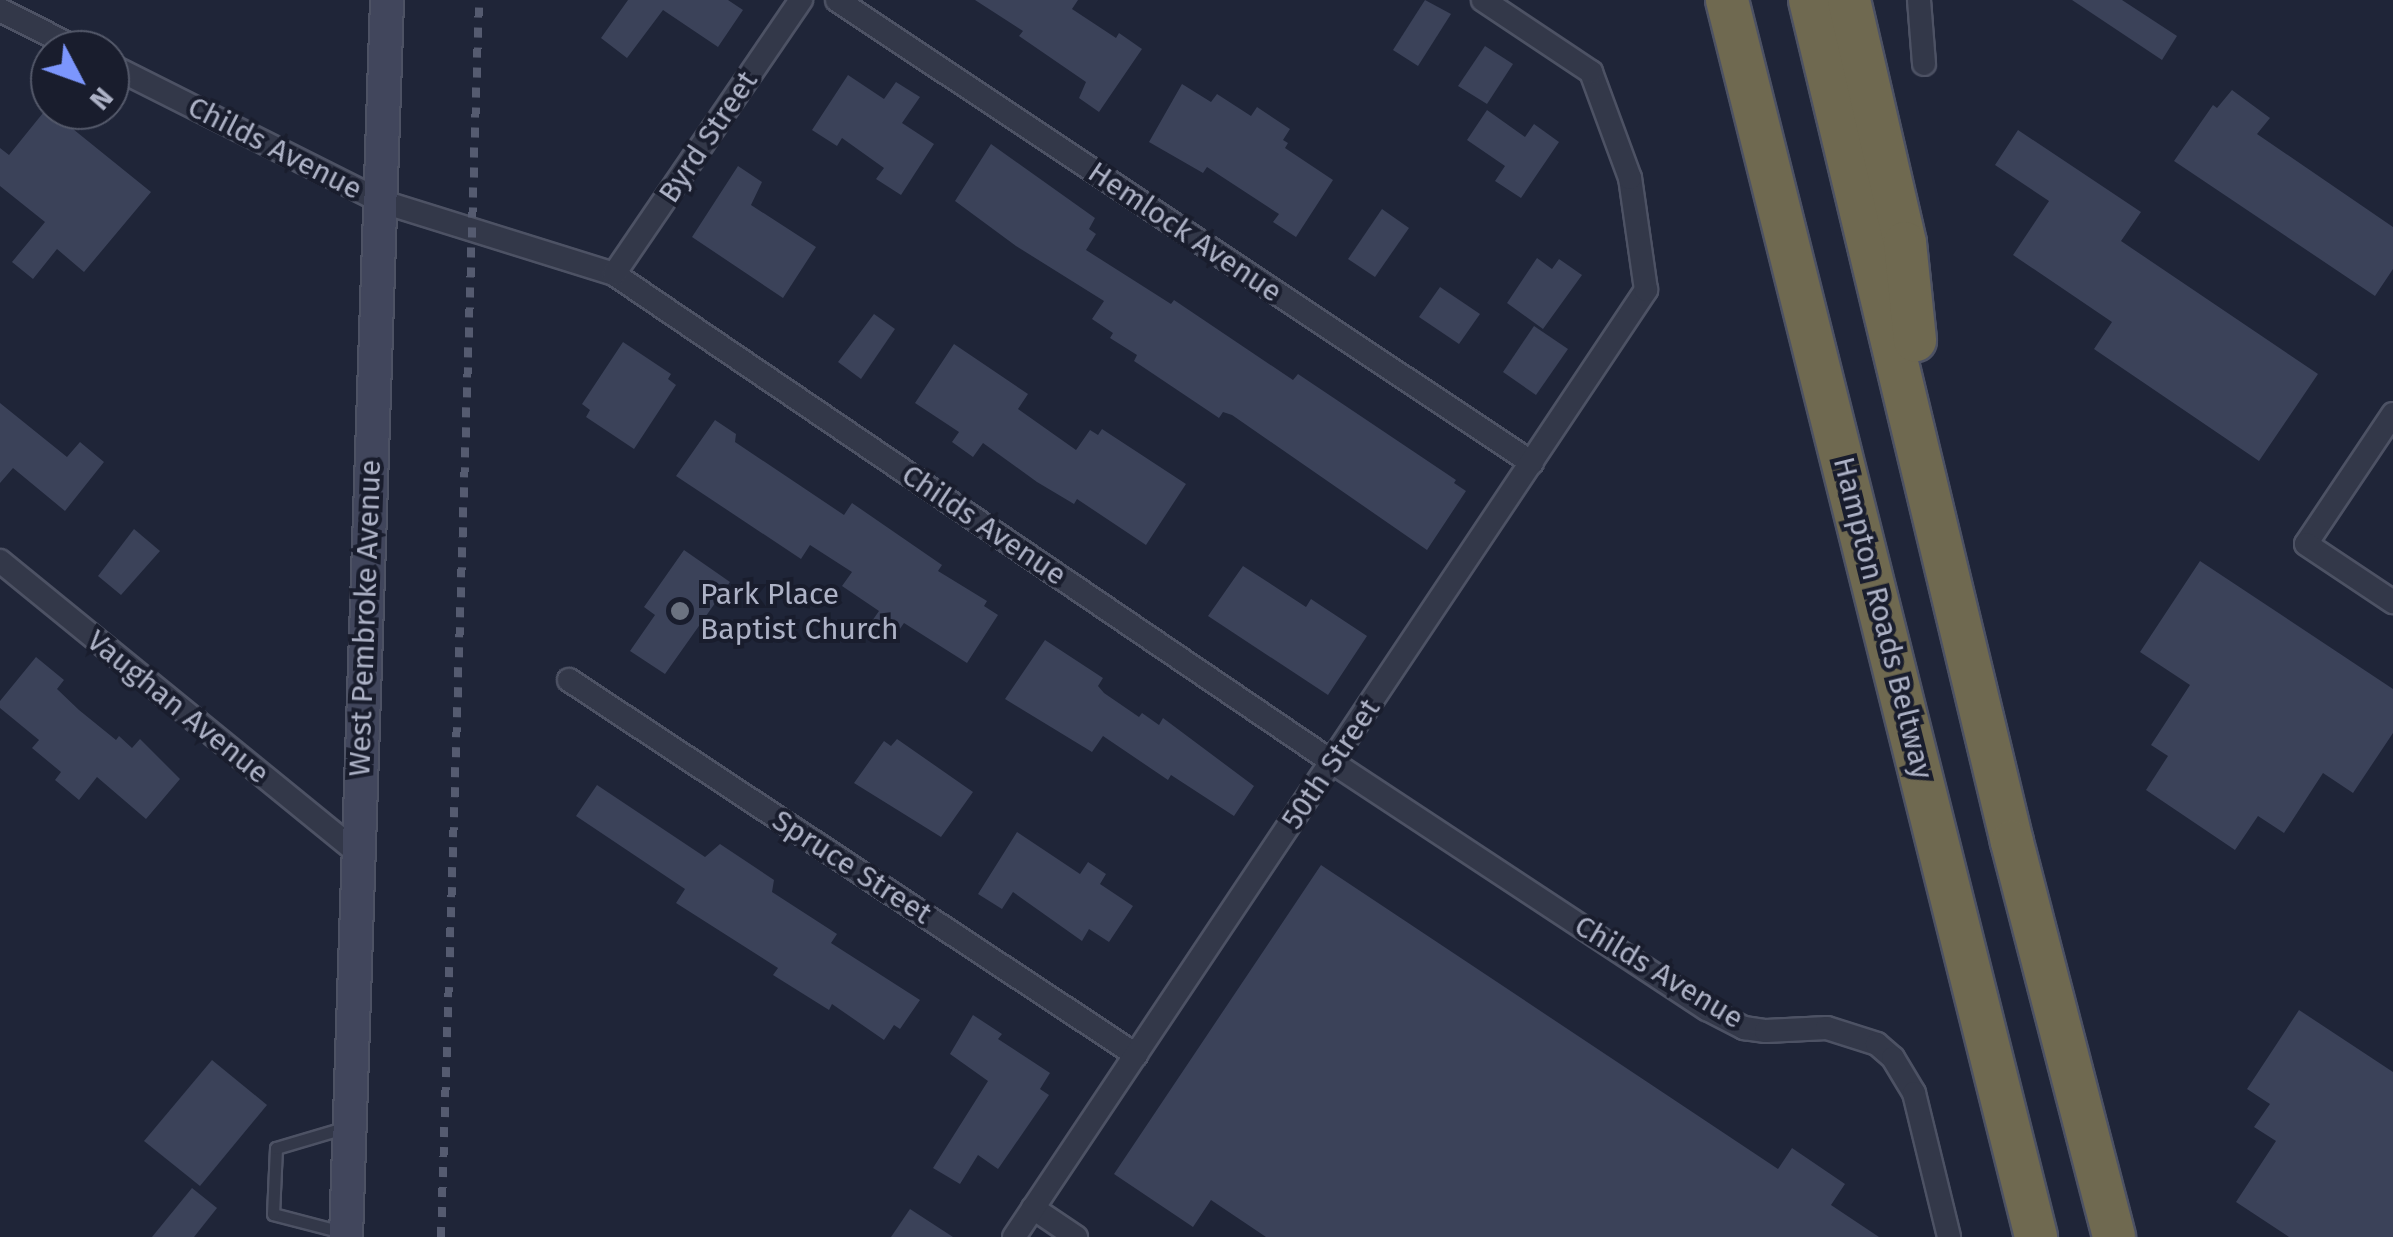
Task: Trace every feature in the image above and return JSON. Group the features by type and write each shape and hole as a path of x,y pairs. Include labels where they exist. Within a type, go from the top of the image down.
{"highway":[{"name":"Hampton Roads Beltway","path":"1727,0 2036,1237"},
{"path":"1810,0 2114,1237"},
{"path":"1850,0 1904,243 1935,520"}],"main road":[{"name":"West Pembroke Avenue","path":"346,1235 387,0"}],"street":[{"name":"Byrd Street","path":"614,274 802,0"},
{"name":"Hemlock Avenue","path":"838,0 1532,463"},
{"name":"50th Street","path":"1014,1237 1646,290 1630,178 1591,72 1483,0"},
{"path":"1919,0 1924,64"},
{"path":"0,10 40,30"},
{"name":"Childs Avenue","path":"130,75 380,200 614,274 1332,762 1727,1021 1766,1032 1827,1028 1877,1044 1905,1073 1914,1093 1949,1237"},
{"path":"2393,414 2306,544 2393,602"},
{"name":"Vaughan Avenue","path":"0,561 357,852"},
{"name":"Spruce Street","path":"568,680 1136,1054"},
{"path":"1033,1208 1076,1237"}],"lane":[{"path":"346,1235 273,1214 276,1148 349,1126"}],"building":[{"path":"628,0 728,0 743,10 718,47 663,10 627,58 601,38"},
{"path":"975,0 1078,0 1072,9 1116,38 1119,33 1142,49 1099,112 1079,98 1086,82 1019,36 1023,31"},
{"path":"1425,0 1451,14 1418,66 1393,50"},
{"path":"2072,0 2122,0 2177,36 2162,60"},
{"path":"1485,46 1513,64 1487,104 1458,86"},
{"path":"848,75 884,99 896,82 920,97 902,123 934,144 901,195 876,179 884,168 842,138 837,146 812,130"},
{"path":"1182,84 1211,102 1217,94 1251,116 1257,107 1290,129 1283,140 1288,143 1285,148 1333,180 1296,237 1273,222 1279,214 1207,167 1203,173 1149,142"},
{"path":"2232,90 2270,118 2257,134 2393,227 2393,269 2375,296 2174,161 2213,105 2217,108"},
{"path":"1487,110 1525,137 1534,124 1559,142 1521,198 1495,181 1505,166 1467,140"},
{"path":"30,129 74,130 151,192 84,272 57,249 33,279 12,262 45,222 0,186 0,148 9,155"},
{"path":"2018,130 2141,212 2121,241 2318,374 2259,461 2094,349 2112,322 2013,255 2049,201 1995,165"},
{"path":"991,144 1095,218 1089,229 1096,234 1086,250 1171,304 1174,300 1293,380 1298,374 1456,480 1454,483 1466,491 1427,550 1232,415 1223,412 1219,418 1134,361 1137,355 1110,338 1113,333 1092,319 1104,301 1016,246 955,201"},
{"path":"738,166 762,182 751,205 816,247 783,298 692,237"},
{"path":"1382,209 1409,228 1375,277 1348,259"},
{"path":"1537,258 1552,269 1559,259 1582,275 1543,329 1507,303"},
{"path":"1440,287 1480,314 1459,344 1419,317"},
{"path":"874,314 895,329 861,379 838,362"},
{"path":"1534,326 1568,349 1536,395 1503,372"},
{"path":"623,342 671,374 668,379 676,385 634,449 586,417 590,410 582,404"},
{"path":"954,344 1028,394 1018,409 1076,450 1090,430 1098,435 1102,429 1186,484 1146,545 1077,499 1074,504 1037,482 983,443 973,457 952,442 959,432 915,403"},
{"path":"0,403 67,457 80,442 104,462 65,511 13,468 0,483"},
{"path":"715,420 736,434 735,442 844,515 852,503 942,565 938,571 987,601 984,606 998,615 967,663 904,623 895,636 872,621 879,611 842,586 852,572 810,545 801,559 676,476"},
{"path":"134,529 160,551 121,595 98,576"},
{"name":"Park Place Baptist Church","path":"684,550 730,582 665,674 630,651 655,615 644,607"},
{"path":"2200,561 2393,689 2393,733 2353,793 2323,773 2284,833 2258,816 2235,850 2146,790 2168,756 2151,745 2190,685 2140,652"},
{"path":"1243,566 1306,607 1311,599 1367,636 1328,695 1208,616"},
{"path":"1045,640 1103,678 1098,686 1104,693 1139,717 1142,713 1159,725 1163,718 1254,786 1234,816 1171,775 1168,780 1103,736 1092,752 1005,699"},
{"path":"36,657 64,680 57,689 79,710 132,748 140,739 180,779 146,819 97,777 79,800 55,780 61,772 32,748 39,740 0,708 0,701"},
{"path":"897,739 973,792 941,837 854,783 884,741 891,746"},
{"path":"597,785 705,857 720,844 774,880 772,892 837,934 831,943 920,1000 900,1029 894,1025 884,1040 832,1004 829,1010 773,975 778,968 676,903 685,889 576,816"},
{"path":"1017,832 1080,874 1088,862 1106,874 1100,884 1133,906 1109,942 1089,929 1082,941 1013,892 1002,909 978,894"},
{"path":"1321,865 1778,1169 1792,1148 1845,1184 1831,1205 1879,1237 1266,1237 1211,1200 1193,1227 1114,1174"},
{"path":"2299,1010 2393,1072 2393,1237 2289,1237 2236,1202 2276,1141 2254,1127 2270,1104 2247,1089"},
{"path":"973,1015 1002,1034 998,1039 1050,1073 1040,1089 1049,1095 998,1169 978,1155 960,1184 933,1168 988,1081 950,1054"},
{"path":"212,1060 267,1105 200,1186 144,1141"},
{"path":"192,1188 217,1208 194,1237 152,1237"},
{"path":"910,1209 953,1237 891,1237"}],"railway":[{"path":"441,1237 479,0"}],"place":[{"name":"Park Place Baptist Church","path":"680,611"}]}
